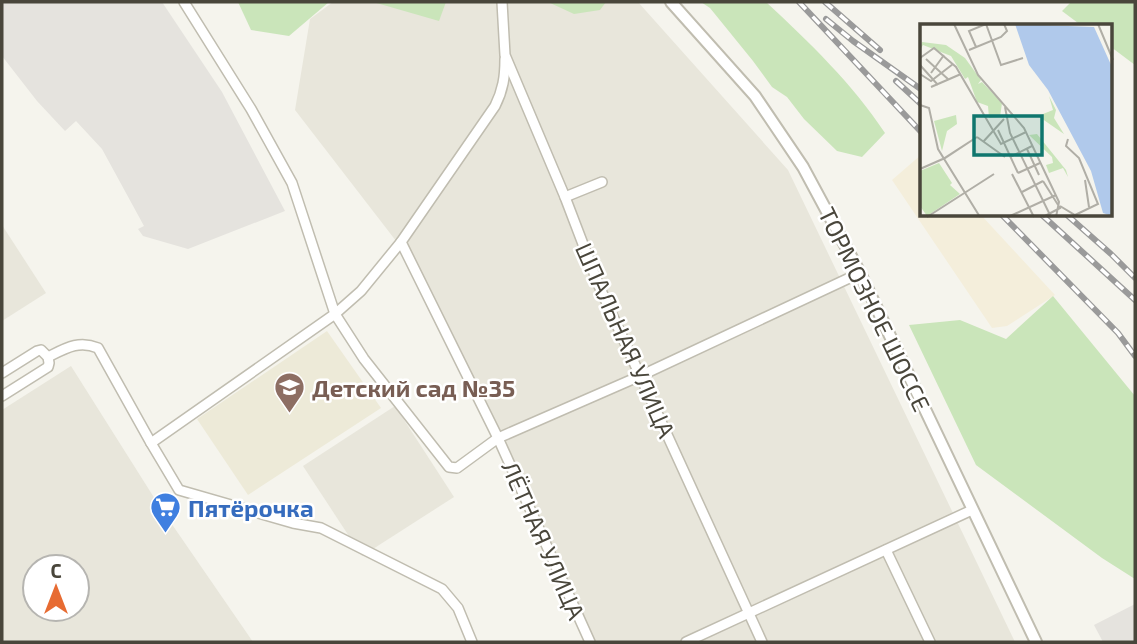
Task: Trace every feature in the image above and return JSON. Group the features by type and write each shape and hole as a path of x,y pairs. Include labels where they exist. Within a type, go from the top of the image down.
{"street":[{"path":"184,2 251,109 292,183 335,314 365,359 449,467 457,468 498,438 640,376 860,273"},
{"name":"ШПАЛЬНАЯ УЛИЦА","path":"502,2 505,55 599,286 762,642"},
{"name":"ТОРМОЗНОЕ ШОССЕ","path":"671,2 755,96 815,188 860,273 1036,642"},
{"path":"151,443 335,314 361,290 401,242 495,106 505,80 505,55"},
{"path":"565,197 601,182"},
{"name":"ЛЁТНАЯ УЛИЦА","path":"401,242 498,438 590,642"},
{"path":"48,356 69,346 84,344 98,348 179,490 293,523 321,528 442,589 458,608 472,642"},
{"path":"2,373 37,351 41,350 48,356 48,367 2,396"},
{"path":"686,642 972,510"},
{"path":"886,550 930,642"}],"shaded area":[{"path":"2,2 162,2 222,92 285,211 188,249 143,236 138,229 144,226 102,149 76,121 65,131 37,101 2,56"},
{"path":"333,2 638,2 788,170 1015,642 595,642 496,429 403,250 295,110 310,19"},
{"path":"920,156 920,217 983,217 1055,295 1007,326 992,328 892,180"},
{"path":"2,225 46,293 2,321"},
{"name":"Детский сад №35","path":"327,331 381,408 248,495 197,419"},
{"path":"71,366 160,507 253,642 2,642 2,410"},
{"path":"395,406 454,497 362,556 303,466"},
{"path":"1135,604 1135,642 1103,642 1094,625"}],"green space":[{"path":"238,2 329,2 289,36 251,30"},
{"path":"373,2 446,2 439,21"},
{"path":"548,2 606,2 600,10 574,14"},
{"path":"701,2 766,2 845,81 885,133 862,157 837,151 804,119 787,97 772,87 710,8"},
{"path":"1071,2 1135,2 1135,65 1112,48 1112,24 1079,24 1062,11"},
{"path":"1053,296 1135,396 1135,579 1102,558 976,465 909,325 960,320 1006,339"}],"railway":[{"path":"799,2 920,131"},
{"path":"825,2 880,50"},
{"path":"826,19 920,89"},
{"path":"896,81 920,103"},
{"path":"1004,217 1118,333 1135,356"},
{"path":"1044,217 1135,300"},
{"path":"1069,217 1135,278"}],"place":[{"name":"Детский сад №35","path":"289,414"},
{"name":"Пятёрочка","path":"165,534"}]}
